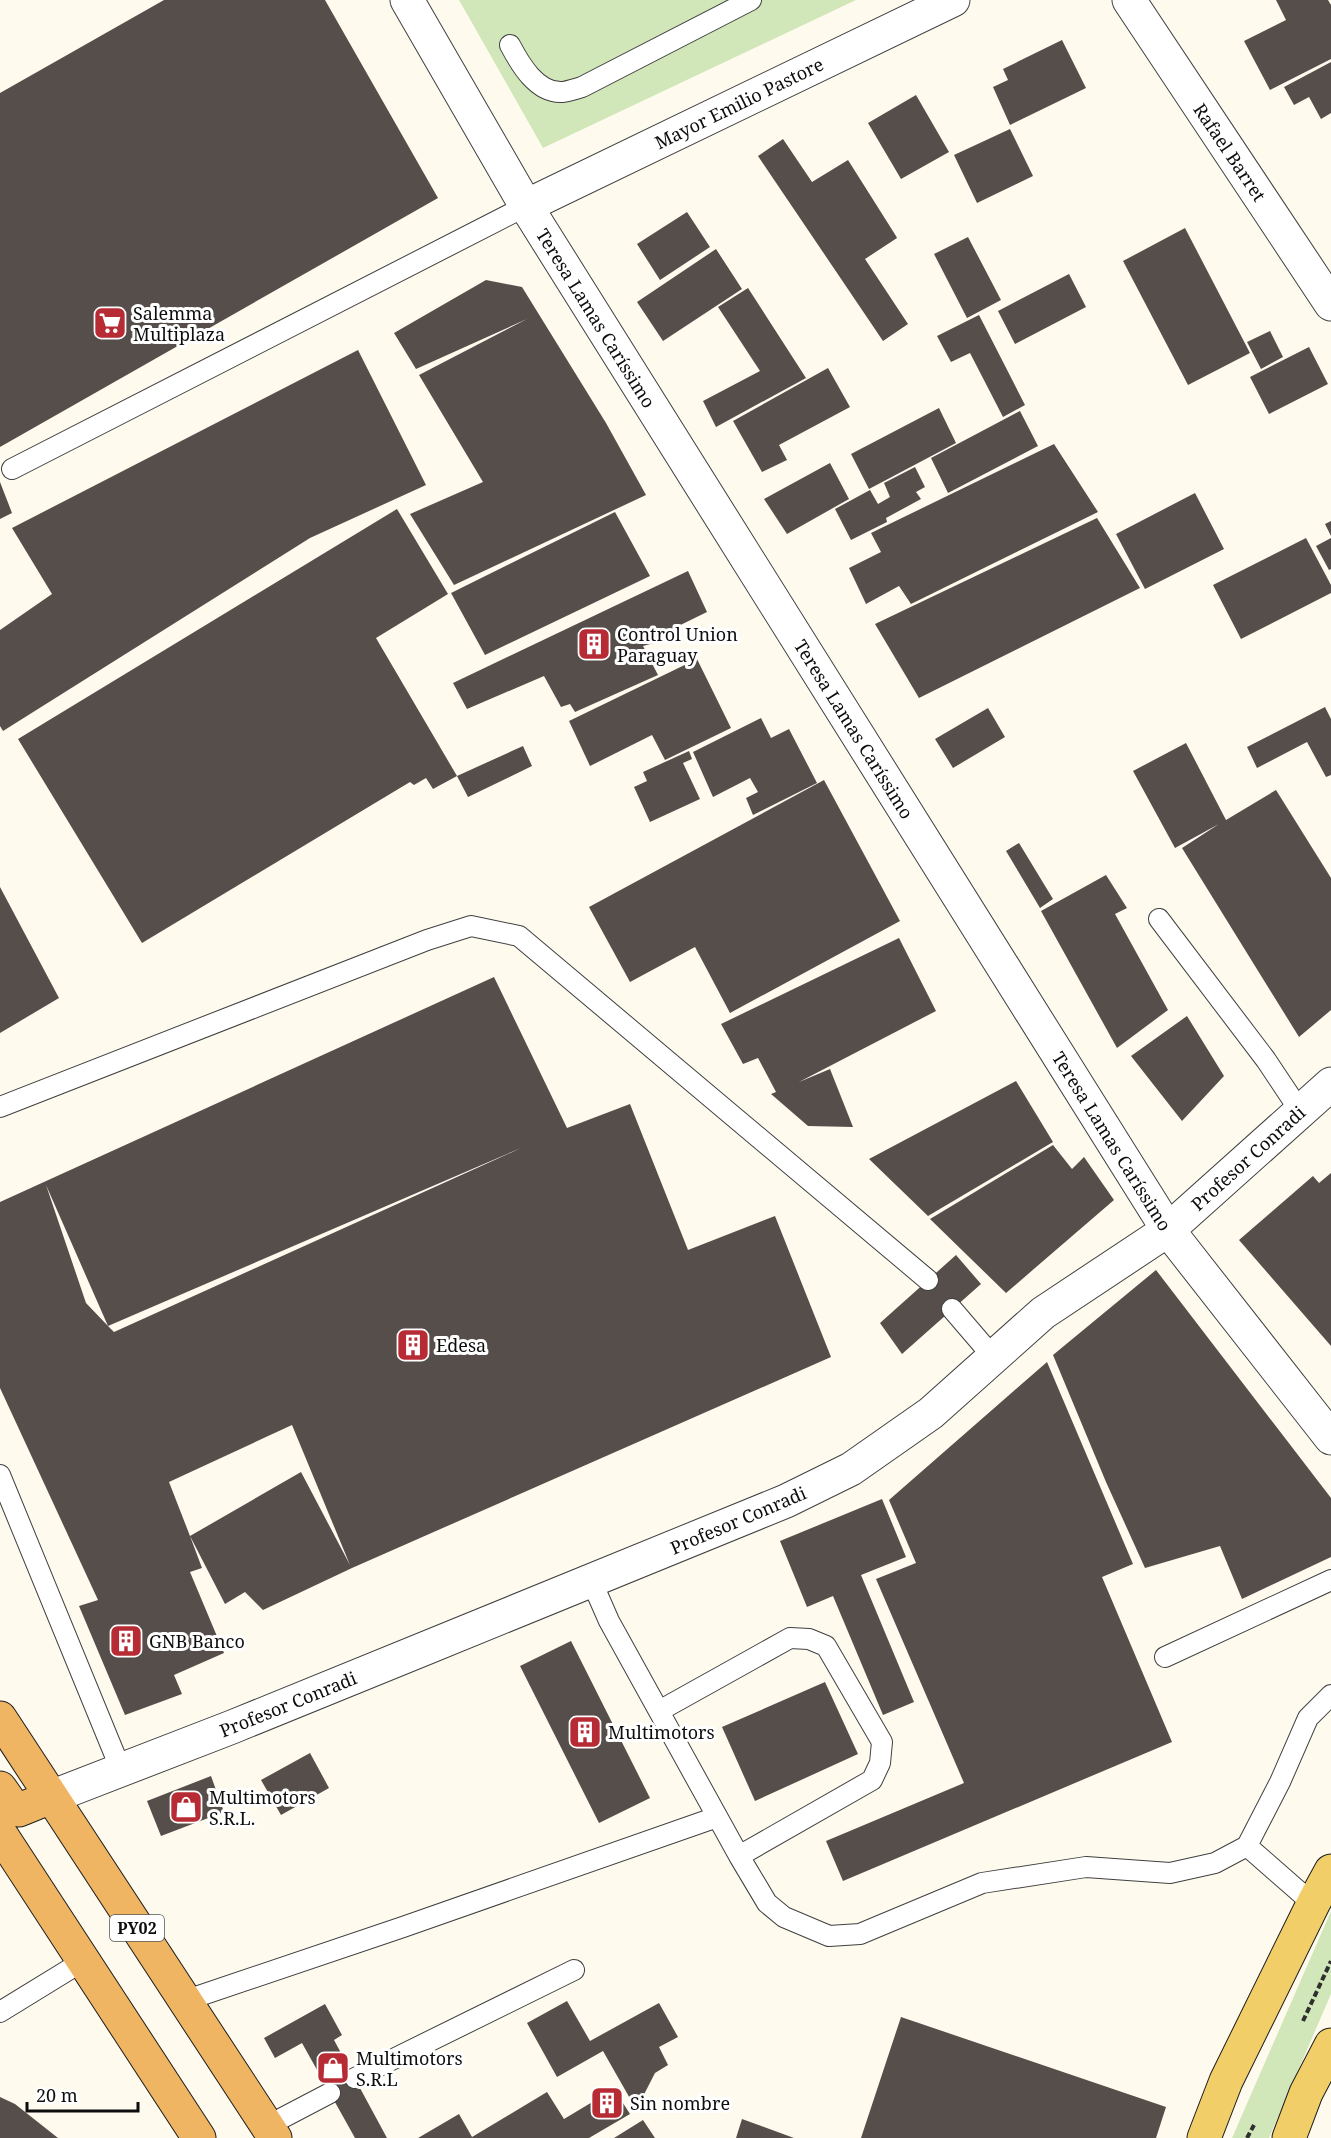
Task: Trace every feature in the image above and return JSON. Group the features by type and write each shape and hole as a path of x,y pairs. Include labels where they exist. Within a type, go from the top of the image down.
{"highway":[{"name":"PY02","path":"0,1718 271,2132"},
{"path":"0,1788 14,1808 19,1810 51,1797"},
{"path":"0,1833 199,2138"}],"main road":[{"path":"1204,2138 1226,2081 1331,1871"},
{"path":"1289,2138 1306,2093 1331,2045"}],"street":[{"name":"Teresa Lamas Caríssimo","path":"407,0 526,206 1168,1230 1331,1438"},
{"name":"Mayor Emilio Pastore","path":"526,206 953,0"},
{"name":"Rafael Barret","path":"1129,0 1331,304"},
{"name":"Profesor Conradi","path":"51,1797 297,1701 786,1501 851,1469 931,1413 1043,1313 1168,1230 1331,1084"}],"lane":[{"path":"510,45 521,68 548,90 562,92 582,87 751,0"},
{"path":"12,469 526,206"},
{"path":"1159,919 1266,1060 1300,1111"},
{"path":"0,1107 427,940 471,926 519,936 927,1280"},
{"path":"952,1309 994,1358"},
{"path":"0,1475 121,1770"},
{"path":"591,1580 609,1621 767,1903 784,1917 829,1936 860,1934 982,1883 1086,1867 1170,1873 1215,1863 1246,1846 1280,1782 1308,1718 1331,1695"},
{"path":"1165,1657 1331,1580"},
{"path":"659,1711 790,1638 809,1639 826,1646 882,1742 880,1763 872,1780 739,1856"},
{"path":"184,2001 717,1817"},
{"path":"1246,1846 1314,1902"},
{"path":"0,2012 83,1961"},
{"path":"355,2078 574,1970"},
{"path":"271,2132 330,2093"}],"green space":[{"path":"459,0 856,0 543,148"},
{"path":"1331,1911 1331,1994 1269,2138 1232,2138"}],"building":[{"name":"Salemma Multiplaza","path":"164,0 325,0 438,198 0,447 0,93"},
{"path":"1276,0 1328,0 1331,5 1331,59 1270,90 1244,41 1286,20"},
{"path":"1062,40 1086,88 1010,125 993,87 1008,80 1003,69"},
{"path":"1331,62 1331,113 1321,119 1309,97 1294,105 1284,87"},
{"path":"916,95 949,152 901,179 868,123"},
{"path":"1010,129 1033,176 977,203 954,155"},
{"path":"783,139 812,182 848,160 897,238 865,259 908,324 883,341 758,156"},
{"path":"687,212 710,247 660,280 637,244"},
{"path":"1185,228 1250,353 1188,385 1123,261"},
{"path":"968,237 1001,300 967,318 934,254"},
{"path":"716,249 742,289 663,341 637,302"},
{"path":"1069,274 1086,307 1015,344 998,311"},
{"path":"486,280 522,287 606,423 646,495 454,585 410,514 483,482 419,375 527,319 416,369 394,333"},
{"path":"748,288 806,378 716,427 703,401 760,371 718,307"},
{"path":"979,315 1025,405 1003,417 970,353 951,362 937,336"},
{"path":"1270,331 1283,357 1261,369 1247,342"},
{"path":"1309,347 1328,384 1269,414 1250,377"},
{"path":"358,350 426,485 310,538 3,731 0,726 0,630 52,594 12,528"},
{"path":"828,368 850,407 779,445 787,460 762,472 733,421"},
{"path":"939,408 956,443 869,489 851,454"},
{"path":"1020,411 1038,446 948,493 931,458"},
{"path":"1054,444 1098,512 911,604 899,586 866,604 849,568 881,552 871,533"},
{"path":"830,463 849,499 787,534 764,499"},
{"path":"915,467 925,487 916,492 921,499 886,518 887,522 851,540 835,509 870,490 878,504 890,497 884,483"},
{"path":"0,482 12,513 0,519"},
{"path":"1195,493 1224,549 1145,589 1116,534"},
{"path":"397,509 448,594 376,638 457,776 433,789 426,778 414,785 410,782 142,943 18,739"},
{"path":"615,512 650,576 485,655 451,593"},
{"path":"1097,518 1140,588 919,698 875,624"},
{"path":"1331,521 1331,536 1325,524"},
{"path":"1306,538 1331,585 1331,593 1241,639 1213,585"},
{"path":"1331,538 1331,569 1329,570 1316,546"},
{"name":"Control Union Paraguay","path":"688,571 707,612 658,636 661,641 643,646 658,675 575,712 570,704 561,707 544,676 467,709 453,683"},
{"path":"697,659 731,728 665,760 652,735 590,766 569,721"},
{"path":"1325,707 1331,719 1331,775 1326,777 1307,742 1257,768 1247,747"},
{"path":"988,708 1005,737 953,768 935,739"},
{"path":"761,718 771,738 789,729 817,783 753,815 746,798 758,792 750,778 713,797 693,752"},
{"path":"1186,743 1226,820 1276,790 1331,878 1331,1010 1299,1037 1182,848 1219,824 1175,848 1133,771"},
{"path":"523,746 532,766 468,797 457,776"},
{"path":"689,751 692,759 683,763 700,799 650,822 634,787 647,781 643,772"},
{"path":"824,780 900,921 730,1013 695,947 630,982 589,907"},
{"path":"1019,843 1053,899 1040,908 1006,851"},
{"path":"1106,875 1127,908 1115,914 1168,1010 1117,1048 1041,911"},
{"path":"0,887 59,998 0,1033"},
{"path":"899,938 936,1011 799,1082 830,1069 853,1127 808,1126 771,1094 776,1092 758,1058 743,1064 721,1024"},
{"name":"Edesa","path":"494,977 567,1128 630,1104 688,1250 775,1216 831,1357 352,1568 263,1610 245,1592 225,1604 190,1536 202,1568 190,1572 224,1653 174,1675 182,1694 125,1715 79,1606 98,1600 0,1388 0,1202","holes":["521,1148 114,1332 108,1326","46,1185 108,1326 86,1303","292,1425 350,1565 301,1472 190,1536 169,1482"]},
{"path":"1187,1016 1224,1076 1182,1121 1131,1056"},
{"path":"1016,1081 1053,1142 928,1216 869,1159"},
{"path":"1053,1145 1072,1169 1084,1157 1114,1200 1006,1293 930,1219"},
{"path":"1331,1173 1331,1346 1239,1240 1313,1176 1319,1183"},
{"path":"956,1255 981,1284 902,1354 880,1323"},
{"path":"1156,1270 1331,1498 1331,1557 1242,1599 1220,1546 1145,1568 1053,1355"},
{"path":"1047,1362 1133,1564 1102,1577 1172,1742 843,1881 826,1841 964,1783 876,1579 916,1563 889,1500"},
{"path":"882,1499 906,1557 861,1575 914,1702 883,1715 833,1596 807,1607 780,1541"},
{"name":"Multimotors","path":"571,1641 650,1798 599,1823 520,1666"},
{"path":"825,1682 858,1754 755,1801 722,1727"},
{"name":"Multimotors S.R.L.","path":"310,1753 329,1788 281,1815 261,1780"},
{"name":"Multimotors S.R.L.","path":"211,1776 224,1812 161,1836 147,1801"},
{"path":"567,2001 590,2041 659,2003 678,2037 659,2047 668,2065 655,2073 635,2112 629,2108 632,2102 603,2051 557,2077 527,2023"},
{"name":"Multimotors S.R.L","path":"325,2004 342,2035 334,2040 387,2138 355,2138 302,2043 275,2058 264,2038"},
{"path":"901,2017 1166,2107 1156,2138 861,2138"},
{"name":"Sin nombre","path":"614,2089 630,2114 589,2138 418,2138 459,2114 472,2137 547,2092 564,2119"},
{"path":"0,2097 15,2104 58,2138 0,2138"},
{"path":"742,2119 794,2138 736,2138"},
{"path":"643,2120 655,2138 614,2138"}],"place":[{"name":"Salemma Multiplaza","path":"110,323"},
{"name":"Control Union Paraguay","path":"594,644"},
{"name":"Edesa","path":"413,1345"},
{"name":"GNB Banco","path":"126,1641"},
{"name":"Multimotors","path":"585,1732"},
{"name":"Multimotors S.R.L.","path":"186,1807"},
{"name":"Multimotors S.R.L","path":"333,2068"},
{"name":"Sin nombre","path":"607,2103"}]}
